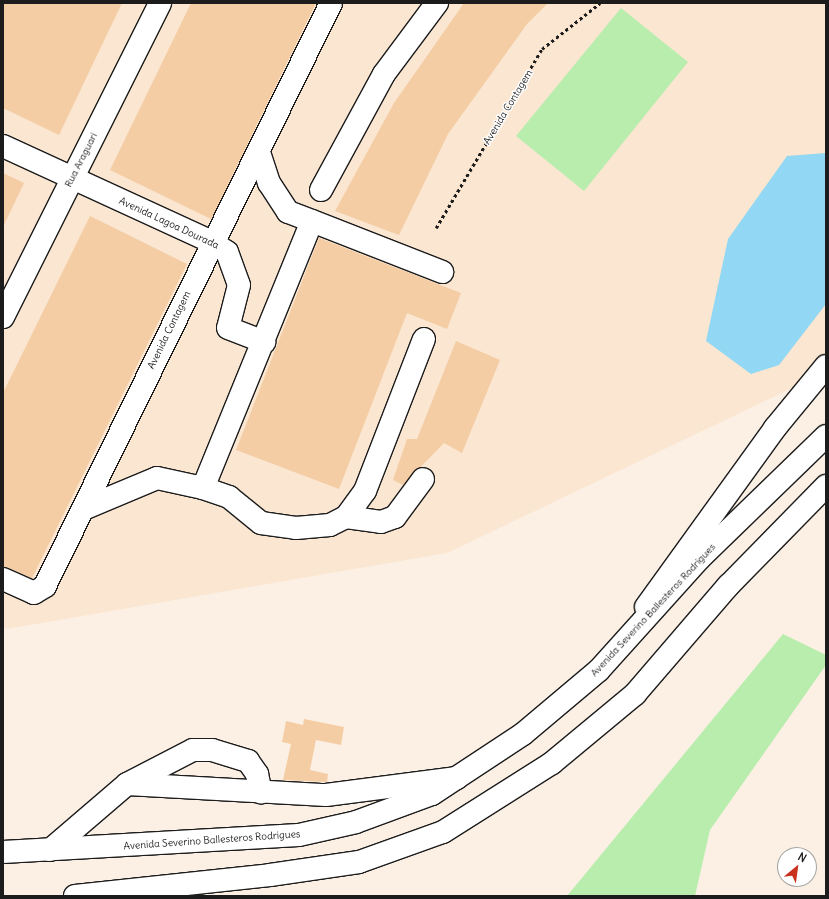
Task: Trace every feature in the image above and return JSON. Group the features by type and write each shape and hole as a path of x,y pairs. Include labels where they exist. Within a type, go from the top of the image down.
{"main road":[{"name":"Rua Araguari","path":"3,317 160,3"},
{"name":"Avenida Contagem","path":"3,579 28,592 40,591 83,509 212,242 259,153 331,3"},
{"path":"321,190 384,74 437,3"},
{"name":"Avenida Lagoa Dourada","path":"3,146 212,242 227,252 239,285 228,328 264,342"},
{"path":"259,153 269,183 288,212 442,272"},
{"path":"203,488 264,342 312,221"},
{"path":"346,518 365,491 424,339"},
{"path":"599,670 776,428 826,366"},
{"name":"Avenida Severino Ballesteros Rodrigues","path":"3,852 299,835 363,819 432,794 523,734 599,670 700,558 826,436"},
{"path":"83,509 157,478 203,488 229,497 261,524 296,528 330,525 346,518 381,522 395,518 423,479"},
{"path":"74,896 270,875 359,862 443,832 552,763 635,694 728,586 826,486"},
{"path":"50,850 127,784 174,757 193,750 212,750 248,761 257,774 261,793"},
{"path":"127,784 261,793 326,795 457,778"}],"path":[{"name":"Avenida Contagem","path":"436,228 542,49 600,3"}],"shaded area":[{"path":"3,3 826,3 826,372 447,553 7,629 3,627"}],"green space":[{"path":"621,8 688,62 584,191 516,136"},
{"path":"783,634 826,655 826,665 710,830 695,896 567,896"}],"water":[{"path":"826,153 826,304 779,365 751,374 706,341 728,239 787,156"}],"building":[{"path":"3,3 122,3 59,135 3,108"},
{"path":"191,3 316,3 211,219 110,170"},
{"path":"464,3 548,3 527,24 448,134 399,235 335,211 394,103"},
{"path":"3,173 24,183 3,227"},
{"path":"90,216 187,264 32,578 3,566 3,393"},
{"path":"319,238 461,293 447,329 407,313 339,489 236,450"},
{"path":"456,341 500,360 462,453 444,443 403,485 393,480 407,439 417,439"},
{"path":"304,719 344,727 341,745 316,740 310,770 328,774 327,782 283,780 291,744 282,742 286,721 303,725"}]}
